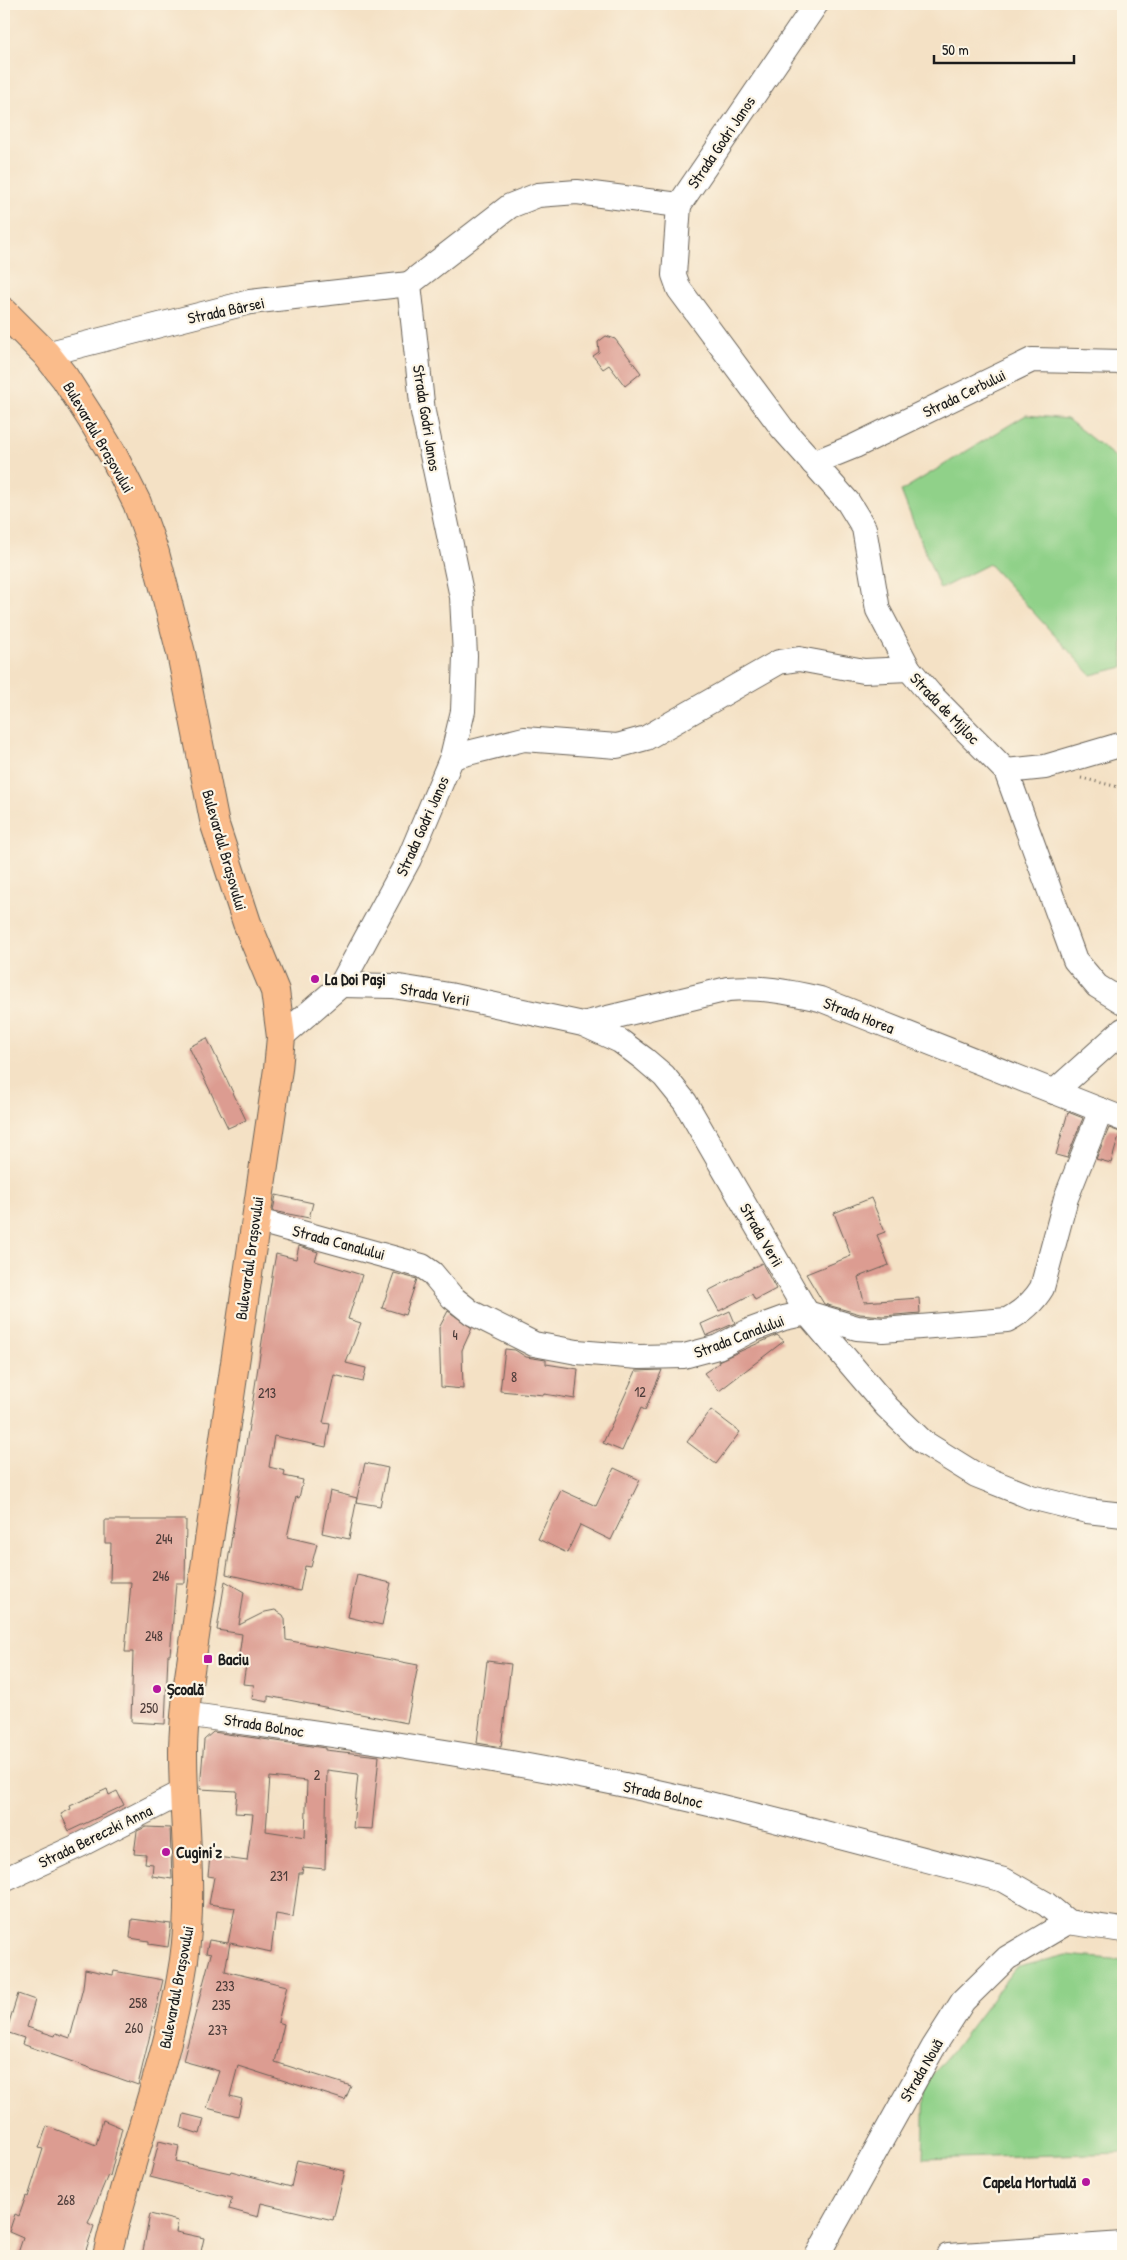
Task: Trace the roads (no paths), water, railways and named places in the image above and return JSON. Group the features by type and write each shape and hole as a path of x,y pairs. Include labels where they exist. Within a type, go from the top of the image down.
{"main road":[{"name":"Bulevardul Brașovului","path":"4,312 46,354 65,378 112,454 137,503 155,553 181,654 215,825 247,923 274,991 281,1037 278,1069 185,1714 183,1751 190,1876 189,1917 184,1960 177,1999 155,2088 130,2166 107,2256"}],"street":[{"name":"Strada Godri Janos","path":"281,1037 341,985 409,859 452,757 463,711 465,656 462,598 423,412 409,284 510,206 538,195 577,192 679,205 816,4"},
{"path":"679,205 674,275 679,289 782,428 848,502 864,528 878,610 909,669"},
{"name":"Strada Bârsei","path":"46,354 250,302 409,284"},
{"name":"Strada Cerbului","path":"813,462 855,446 1032,360 1123,362"},
{"name":"Strada de Mijloc","path":"452,757 524,739 617,746 646,738 779,662 799,659 864,671 909,669 930,694 1006,771 1075,960 1097,986 1123,1002"},
{"path":"1006,771 1045,767 1123,744"},
{"name":"Strada Verii","path":"341,985 393,986 449,995 583,1024 620,1041 664,1076 685,1102 807,1313"},
{"name":"Strada Horea","path":"583,1024 728,989 747,987 778,990 820,999 1123,1119"},
{"path":"1054,1092 1123,1030"},
{"path":"807,1313 857,1328 883,1330 1007,1320 1022,1312 1035,1300 1042,1288 1066,1198 1101,1110"},
{"name":"Strada Canalului","path":"255,1220 410,1261 422,1266 432,1273 452,1297 472,1313 517,1337 550,1348 639,1357 684,1356 718,1347 751,1330 784,1318 807,1313 887,1407 931,1446 976,1475 1031,1498 1087,1511 1123,1515"},
{"name":"Strada Bolnoc","path":"185,1714 499,1762 580,1776 703,1803 1004,1880 1046,1904 1068,1922"},
{"name":"Strada Bereczki Anna","path":"4,1880 80,1845 185,1792"},
{"path":"1068,1922 1123,1930"},
{"name":"Strada Nouă","path":"817,2256 933,2048 963,2001 1006,1958 1068,1922"},
{"path":"948,2256 1123,2244"}],"place":[{"name":"La Doi Pași","path":"315,979"},
{"name":"Baciu","path":"208,1659"},
{"name":"Școală","path":"157,1689"},
{"name":"Cugini'z","path":"166,1852"},
{"name":"Capela Mortuală","path":"1086,2182"}]}
